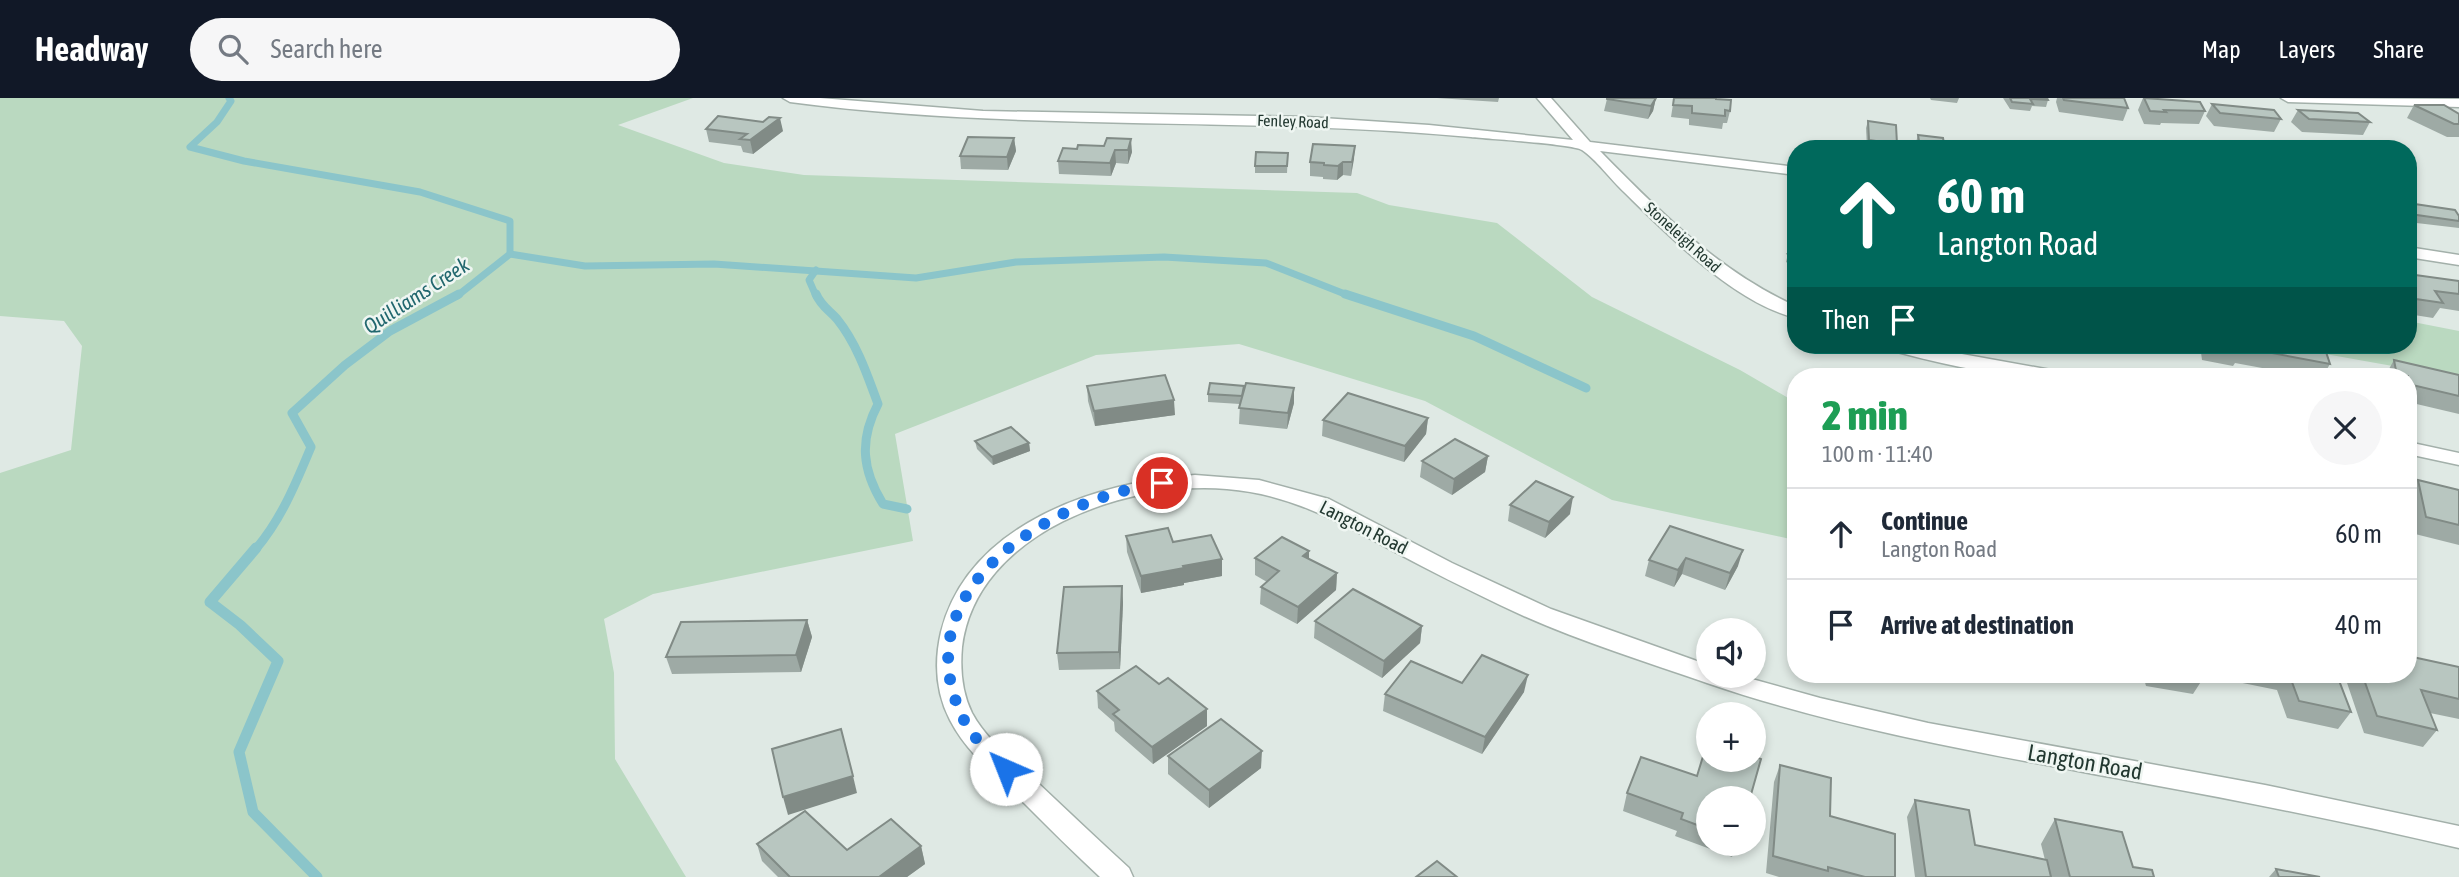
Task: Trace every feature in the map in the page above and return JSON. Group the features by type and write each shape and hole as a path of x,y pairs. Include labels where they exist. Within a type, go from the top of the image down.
{"street":[{"name":"Fenley Road","path":"790,98 912,113 1340,123 1583,145 1787,170"},
{"name":"Stoneleigh Road","path":"1544,98 1583,145 1713,268 1765,300 1787,309"},
{"path":"2288,98 2459,103"},
{"path":"2417,254 2459,260"},
{"path":"1925,354 2005,368"},
{"path":"2417,450 2459,459"},
{"name":"Langton Road","path":"1119,877 988,751 962,718 949,680 949,648 958,612 982,572 1012,545 1048,520 1078,506 1136,486 1189,480 1259,488 1321,505 1523,607 1696,670"},
{"name":"Langton Road","path":"1757,688 1958,739 2240,790 2459,837"}],"green space":[{"path":"0,98 693,98 618,125 724,163 804,175 1357,193 1389,205 1497,223 1592,297 1740,370 1787,397 1787,538 1612,500 1425,401 1239,344 1096,355 895,434 913,541 653,594 604,619 614,673 615,759 686,877 0,877 0,473 71,450 82,346 64,321 0,316"},
{"path":"2417,323 2459,331 2459,383 2417,371 2417,368 2325,354 2417,354"}],"building":[{"path":"1607,98 1656,98 1651,106"},
{"path":"1674,98 1731,100 1730,111 1725,110 1725,116 1692,113 1692,106 1673,105"},
{"path":"2010,98 2047,98 2048,100 2030,99 2033,104 2012,102"},
{"path":"2063,98 2124,98 2128,108 2064,100"},
{"path":"2144,98 2200,102 2205,111 2150,111"},
{"path":"2212,104 2274,110 2281,119 2220,113"},
{"path":"2414,105 2444,105 2459,114 2459,124 2454,124"},
{"path":"2298,110 2358,113 2370,122 2309,119"},
{"path":"718,116 763,122 769,117 780,118 750,140 740,139 747,134 706,129"},
{"path":"1868,121 1896,125 1897,140 1869,140"},
{"path":"1918,135 1943,140 1919,140"},
{"path":"968,137 1014,138 1007,157 960,156"},
{"path":"1107,138 1131,139 1128,150 1115,150 1110,163 1058,161 1063,148 1077,149 1078,145 1104,146"},
{"path":"1313,144 1355,146 1352,162 1343,162 1338,166 1310,162"},
{"path":"1256,152 1288,153 1287,166 1255,166"},
{"path":"2417,204 2455,210 2459,221 2417,215"},
{"path":"2417,275 2459,281 2459,294 2435,291 2443,303 2417,299"},
{"path":"2277,354 2327,354 2330,364"},
{"path":"2394,360 2459,375 2459,396 2417,386 2417,368 2396,368"},
{"path":"1165,375 1174,400 1094,411 1087,386"},
{"path":"1210,383 1244,386 1242,396 1208,394"},
{"path":"1246,383 1294,388 1288,413 1239,408"},
{"path":"1348,393 1428,418 1405,446 1323,420"},
{"path":"1011,427 1029,443 992,457 975,441"},
{"path":"1455,439 1488,456 1454,479 1422,461"},
{"path":"2418,480 2459,490 2459,525 2426,517"},
{"path":"1536,481 1573,497 1549,522 1510,505"},
{"path":"1670,526 1743,550 1730,573 1686,558 1678,570 1649,560"},
{"path":"1168,528 1173,542 1211,535 1222,559 1141,576 1126,536"},
{"path":"1282,537 1309,551 1303,556 1337,573 1298,607 1261,587 1279,571 1255,558"},
{"path":"1122,586 1119,652 1057,653 1064,587"},
{"path":"1353,589 1422,626 1384,661 1315,621"},
{"path":"807,620 796,655 666,657 681,622"},
{"path":"1482,655 1528,675 1485,737 1385,694 1411,661 1462,683"},
{"path":"2417,658 2459,667 2459,699 2421,690 2437,730 2377,716 2365,683 2417,683"},
{"path":"1136,666 1159,684 1168,678 1207,709 1152,747 1113,714 1119,710 1097,691"},
{"path":"2292,683 2340,683 2351,712 2299,701"},
{"path":"1221,719 1262,751 1209,790 1168,756"},
{"path":"841,729 853,776 783,797 772,749"},
{"path":"1641,757 1697,776 1698,772 1757,772 1753,786 1696,786 1696,825 1681,819 1683,813 1627,793"},
{"path":"1780,765 1831,778 1830,816 1895,834 1895,877 1865,877 1828,867 1828,871 1773,856"},
{"path":"1915,800 1969,810 1975,845 2047,860 2051,877 1926,877"},
{"path":"805,811 847,850 891,819 921,846 879,877 790,877 757,844"},
{"path":"2055,819 2122,832 2133,867 2152,870 2154,877 2070,877"},
{"path":"1437,861 1457,877 1416,877"},
{"path":"2276,869 2320,877 2279,877"}],"waterway":[{"name":"Quilliams Creek","path":"229,98 231,101 217,122 190,147 244,161 420,192 510,221 510,254"},
{"name":"Quilliams Creek","path":"457,296 510,254"},
{"path":"510,254 585,266 714,264 815,271"},
{"path":"815,271 916,278 1016,262 1164,257 1266,263 1350,296"},
{"path":"815,271 809,280 816,296"},
{"name":"Quilliams Creek","path":"255,550 280,514 311,447 292,413 345,365 390,331 459,294"},
{"path":"816,294 850,339 878,404 866,442 867,467 876,491 883,504 907,509"},
{"path":"1345,294 1474,336 1586,388"},
{"name":"Quilliams Creek","path":"256,548 210,602 240,625 278,661 239,752 253,812 317,877"}],"route":[{"path":"1006,769 962,718 949,680 949,648 958,612 982,572 1012,545 1048,520 1088,501 1136,486 1162,483"}]}
